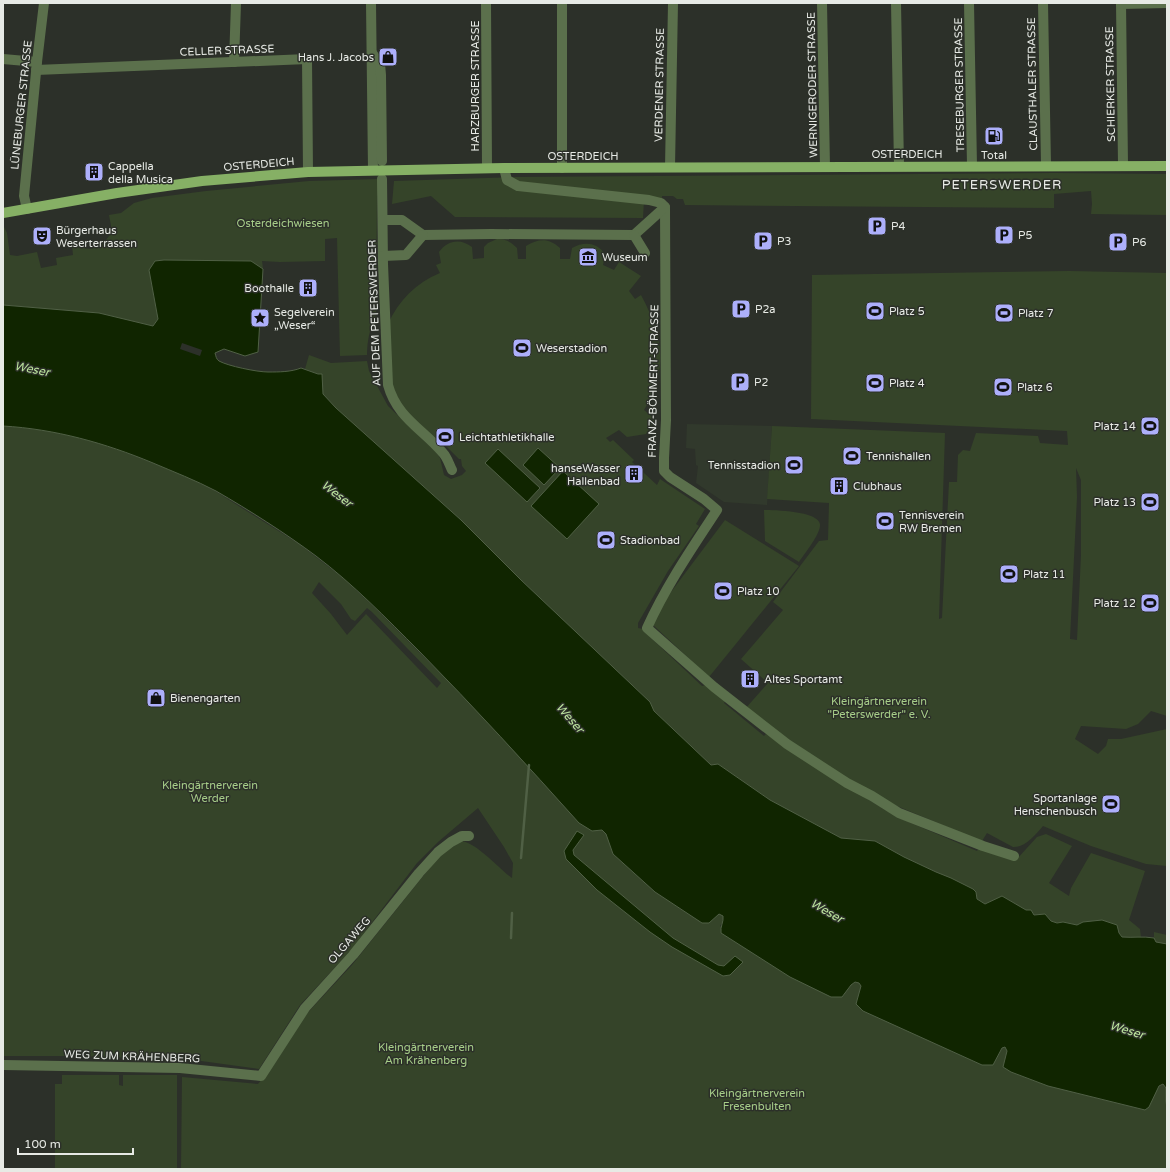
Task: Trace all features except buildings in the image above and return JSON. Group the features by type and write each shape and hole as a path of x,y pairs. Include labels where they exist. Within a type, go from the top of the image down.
{"main road":[{"name":"OSTERDEICH","path":"3,214 117,193 202,181 308,172 487,168 1046,165 1167,166"}],"street":[{"name":"LÜNEBURGER STRASSE","path":"27,209 24,196 37,66 46,3"},
{"path":"234,62 236,3"},
{"path":"371,3 373,170"},
{"name":"HARZBURGER STRASSE","path":"486,3 487,168"},
{"path":"562,3 562,168"},
{"name":"VERDENER STRASSE","path":"670,167 673,3"},
{"name":"WERNIGERODER STRASSE","path":"822,3 825,167"},
{"path":"896,3 899,166"},
{"name":"TRESEBURGER STRASSE","path":"969,3 972,166"},
{"name":"CLAUSTHALER STRASSE","path":"1043,3 1046,165"},
{"path":"1121,3 1167,3"},
{"name":"SCHIERKER STRASSE","path":"1121,3 1123,165"},
{"path":"372,53 380,64 382,161"},
{"name":"CELLER STRASSE","path":"3,59 37,66 307,59 308,172"},
{"path":"383,220 402,220 424,235 634,235 665,207 661,203 650,200 518,186 507,180 504,168"},
{"name":"AUF DEM PETERSWERDER","path":"382,179 386,358 390,395 400,411 444,454 452,470"},
{"name":"FRANZ-BÖHMERT-STRASSE","path":"665,207 666,420 664,471 670,477 704,499 717,510 676,572 656,606 646,628 714,688 787,744 847,783 872,796 899,813 983,846 1014,856"},
{"path":"383,256 406,255 424,235"},
{"path":"634,235 646,252"},
{"name":"OLGAWEG","path":"261,1076 304,1008 358,949 419,872 438,852 451,842 462,836 469,836"},
{"name":"WEG ZUM KRÄHENBERG","path":"3,1065 191,1069 261,1076"}],"shaded area":[{"path":"687,424 772,426 767,505 724,502 696,483 698,466 696,465 695,449 686,448"}],"green space":[{"path":"1054,173 1167,174 1167,215 1091,214 1091,191 1054,194 1054,208 685,205 683,199 677,199 673,196 662,196 662,204 644,200 643,218 455,217 431,196 392,204 394,181 517,177"},
{"name":"Osterdeichwiesen","path":"380,179 377,196 376,315 369,334 367,355 340,356 337,238 325,239 325,261 262,261 263,269 251,261 149,270 158,319 153,326 99,313 3,305 3,225 7,233 10,255 17,256 37,252 41,268 57,265 56,258 73,255 72,245 78,244 88,249 102,244 112,231 109,215 121,213 134,203 152,198 309,181"},
{"path":"497,239 506,240 515,246 517,248 518,259 526,259 526,246 540,240 552,242 560,248 560,259 570,259 572,248 581,244 594,245 605,254 603,265 614,270 619,262 641,276 629,291 635,299 641,295 654,324 658,339 660,366 652,395 644,410 656,420 646,434 627,437 619,430 606,438 610,442 613,440 634,460 632,462 657,485 660,479 705,509 696,524 699,526 668,571 638,623 638,628 643,629 702,686 706,685 725,701 724,703 764,736 766,734 885,810 911,823 977,851 979,848 1015,861 1037,837 1046,834 1072,846 1049,883 1069,896 1071,888 1091,853 1145,871 1129,920 1140,929 1141,938 1122,937 1116,925 1102,921 1083,922 1077,925 1064,922 1057,923 1051,921 1048,917 1039,914 1034,915 1031,910 1026,910 1002,896 985,904 977,899 976,892 973,889 904,857 875,841 841,838 770,800 718,764 711,765 654,711 650,702 521,580 461,520 336,408 323,394 318,374 305,369 309,355 331,363 367,361 369,371 388,406 436,452 440,458 444,475 451,479 462,475 466,471 462,466 461,459 459,459 441,441 429,436 393,397 388,324 397,307 409,293 423,282 440,273 436,265 441,263 439,252 442,248 450,243 459,241 472,247 473,259 484,258 484,247 488,243"},
{"name":"Kleingärtnerverein \"Peterswerder\" e. V.","path":"1069,271 1167,273 1167,716 1151,711 1138,724 1126,729 1081,726 1075,739 1098,754 1106,746 1108,739 1121,739 1167,729 1167,866 1146,864 1091,846 1043,826 1030,840 1017,847 1013,847 987,833 982,841 976,839 897,806 844,778 745,709 768,683 741,659 783,610 773,602 819,541 828,540 829,503 767,499 772,426 945,433 939,619 942,618 949,482 957,482 958,455 963,450 970,451 976,433 1038,436 1040,443 1068,445 1067,431 811,419 812,275","holes":["1076,468 1081,480 1081,555 1077,640 1070,639 1077,497"]},
{"path":"3,426 25,427 65,434 105,445 140,458 185,476 215,491 299,544 343,578 375,608 503,738 579,823 598,831 602,829 606,834 613,854 655,892 702,923 709,923 719,914 723,916 724,920 720,926 842,997 851,985 855,982 860,983 861,986 856,1004 863,1011 982,1065 993,1065 1002,1048 1005,1047 1007,1051 1003,1067 1011,1072 1048,1086 1144,1110 1150,1104 1157,1089 1163,1084 1166,1088 1167,1169 181,1169 182,1077 258,1084 272,1067 300,1021 352,965 440,855 462,841 481,851 512,878 513,863 478,808 438,842 417,863 351,950 300,1005 259,1069 194,1060 81,1056 3,1056","holes":["319,582 341,604 351,619 355,621 367,608 372,612 441,683 437,688 366,614 347,635 312,593"]},
{"path":"764,510 795,512 812,516 820,524 818,533 812,544 799,562 765,541"},
{"name":"Platz 10","path":"725,520 799,566 709,677 653,625 665,600"},
{"path":"1154,932 1167,935 1167,944 1156,942"},
{"path":"62,1075 119,1075 119,1085 123,1086 123,1075 177,1075 177,1169 55,1169 55,1084 62,1084"}],"water":[{"name":"Weser","path":"155,261 251,261 263,269 258,352 245,356 224,349 215,353 218,360 236,367 257,371 281,372 301,368 322,374 323,394 336,408 461,520 521,580 650,702 654,711 711,765 718,764 770,800 841,838 875,841 904,857 973,889 976,892 977,899 985,904 1002,896 1026,910 1031,910 1034,915 1045,914 1051,921 1057,923 1063,922 1077,925 1083,922 1102,920 1117,925 1119,933 1122,937 1154,938 1156,942 1167,944 1167,1109 1166,1088 1163,1084 1159,1086 1149,1107 1145,1110 1048,1086 1011,1072 1003,1067 1007,1051 1005,1047 1002,1048 993,1065 982,1065 863,1011 856,1004 861,986 859,983 855,982 851,985 842,997 831,997 790,977 721,933 723,916 719,914 709,923 702,923 655,892 613,854 606,834 602,830 592,831 579,823 480,715 382,614 330,567 292,539 216,491 135,456 80,438 42,430 3,426 3,305 99,313 153,326 158,319 149,270"},
{"path":"538,448 560,468 544,485 523,465"},
{"path":"498,449 540,488 527,502 485,463"},
{"path":"563,471 599,504 567,539 531,506"},
{"path":"577,831 584,835 573,850 574,855 673,938 718,965 724,966 735,956 743,962 730,975 723,976 672,947 650,932 597,890 566,859 564,851"}],"pier":[{"path":"182,343 202,350 200,356 180,349"}],"waterway":[{"path":"521,858 529,765"},
{"path":"511,938 512,913"}],"place":[{"name":"Hans J. Jacobs","path":"388,57"},
{"name":"Total","path":"994,136"},
{"name":"Cappella della Musica","path":"94,172"},
{"name":"P4","path":"877,226"},
{"name":"P5","path":"1004,235"},
{"name":"Bürgerhaus Weserterrassen","path":"42,236"},
{"name":"P3","path":"763,241"},
{"name":"P6","path":"1118,242"},
{"name":"Wuseum","path":"588,257"},
{"name":"Boothalle","path":"308,288"},
{"name":"P2a","path":"741,309"},
{"name":"Platz 5","path":"875,311"},
{"name":"Platz 7","path":"1004,313"},
{"name":"Segelverein „Weser“","path":"260,318"},
{"name":"Weserstadion","path":"522,348"},
{"name":"P2","path":"740,382"},
{"name":"Platz 4","path":"875,383"},
{"name":"Platz 6","path":"1003,387"},
{"name":"Platz 14","path":"1150,426"},
{"name":"Leichtathletikhalle","path":"445,437"},
{"name":"Tennishallen","path":"852,456"},
{"name":"Tennisstadion","path":"794,465"},
{"name":"hanseWasser Hallenbad","path":"634,474"},
{"name":"Clubhaus","path":"839,486"},
{"name":"Platz 13","path":"1150,502"},
{"name":"Tennisverein RW Bremen","path":"885,521"},
{"name":"Stadionbad","path":"606,540"},
{"name":"Platz 11","path":"1009,574"},
{"name":"Platz 10","path":"723,591"},
{"name":"Platz 12","path":"1150,603"},
{"name":"Altes Sportamt","path":"750,679"},
{"name":"Bienengarten","path":"156,698"},
{"name":"Sportanlage Henschenbusch","path":"1111,804"}],"district":[{"name":"PETERSWERDER","path":"1002,184"}],"park label":[{"name":"Kleingärtnerverein Werder","path":"210,791"},
{"name":"Kleingärtnerverein Am Krähenberg","path":"426,1053"},
{"name":"Kleingärtnerverein Fresenbulten","path":"757,1099"}]}
